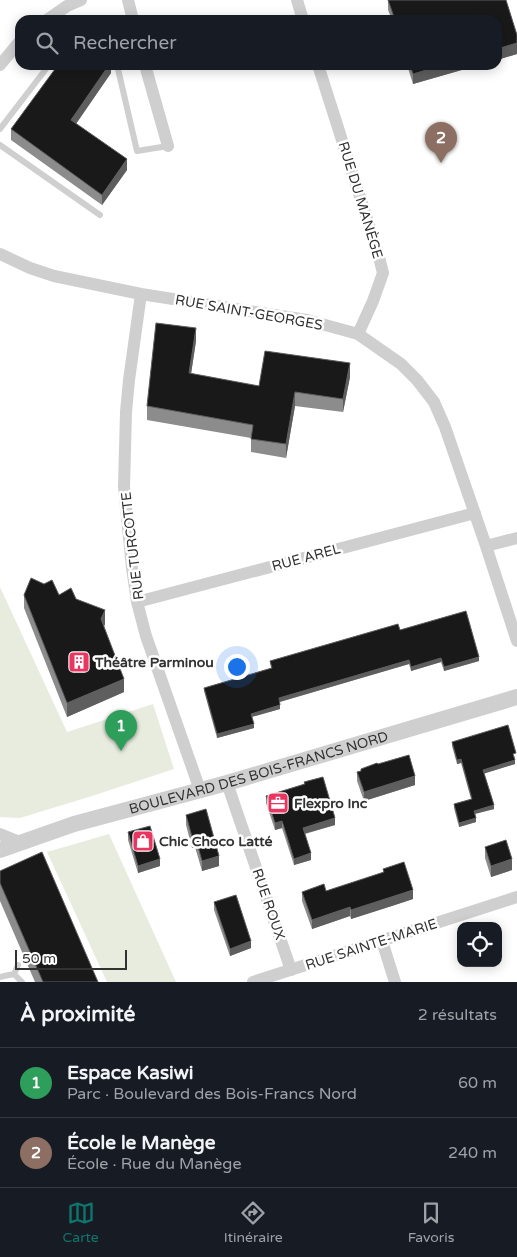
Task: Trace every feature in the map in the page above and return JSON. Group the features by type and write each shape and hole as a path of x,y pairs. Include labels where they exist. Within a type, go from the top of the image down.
{"street":[{"path":"56,15 67,6 81,0"},
{"path":"128,0 132,15"},
{"path":"297,0 302,15"},
{"path":"0,66 15,46"},
{"path":"146,70 168,146"},
{"name":"RUE DU MANÈGE","path":"320,70 378,253 382,273 373,301 358,334"},
{"name":"RUE SAINT-GEORGES","path":"0,254 30,268 54,276 141,294 307,320 358,334 401,364 417,380 434,402 445,427 517,641"},
{"name":"RUE TURCOTTE","path":"141,294 126,412 124,486 132,568 137,602 155,662 200,790"},
{"name":"RUE AREL","path":"137,602 475,514"},
{"path":"486,546 517,538"},
{"name":"BOULEVARD DES BOIS-FRANCS NORD","path":"0,850 74,824 228,782 517,697"},
{"name":"RUE ROUX","path":"228,782 291,970"},
{"path":"0,834 22,843"},
{"name":"RUE SAINTE-MARIE","path":"253,982 517,897"},
{"path":"382,941 395,982"}],"lane":[{"path":"0,129 45,70"},
{"path":"118,70 137,151 168,146"},
{"path":"0,145 100,215"},
{"path":"14,974 18,965"},
{"path":"0,977 14,974"},
{"path":"14,974 22,982"}],"shaded area":[{"path":"0,587 67,732 153,704 174,769 20,818 0,817"},
{"path":"109,834 176,982 107,982 47,852"}],"building":[{"path":"388,0 506,0 517,35 517,43 502,48 502,15 393,15"},
{"path":"54,70 106,70 71,120 127,159 102,195 11,129"},
{"path":"412,70 426,70 413,74"},
{"path":"156,323 196,328 189,373 259,386 265,351 350,363 343,399 295,392 286,444 251,439 253,425 147,406"},
{"name":"Théâtre Parminou","path":"31,578 44,584 52,580 59,595 71,588 76,599 105,610 101,619 124,679 67,703 24,595"},
{"path":"466,611 479,657 444,667 441,658 411,667 409,660 279,698 280,705 251,714 254,724 217,734 204,688 272,668 270,661 398,624 400,630"},
{"path":"508,725 516,753 513,754 515,760 483,770 494,805 474,811 476,818 459,823 454,804 472,799 461,759 457,760 452,742"},
{"path":"409,755 415,776 364,792 357,772 377,763"},
{"path":"323,777 335,818 303,828 311,853 294,859 282,821 275,823 266,796"},
{"path":"206,809 219,856 202,861 195,836 192,837 186,815"},
{"path":"150,826 160,859 138,866 128,832"},
{"path":"506,840 512,859 491,866 485,847"},
{"path":"42,852 98,982 43,982 0,883 0,871"},
{"path":"404,862 413,890 351,910 350,907 312,920 302,892 324,884 326,891 384,872 383,869"},
{"path":"236,895 251,941 230,949 214,902"}],"place":[{"name":"École le Manège","path":"441,163"},
{"name":"Théâtre Parminou","path":"79,662"},
{"name":"Espace Kasiwi","path":"121,751"},
{"name":"Flexpro Inc","path":"278,803"},
{"name":"Chic Choco Latté","path":"143,841"}]}
